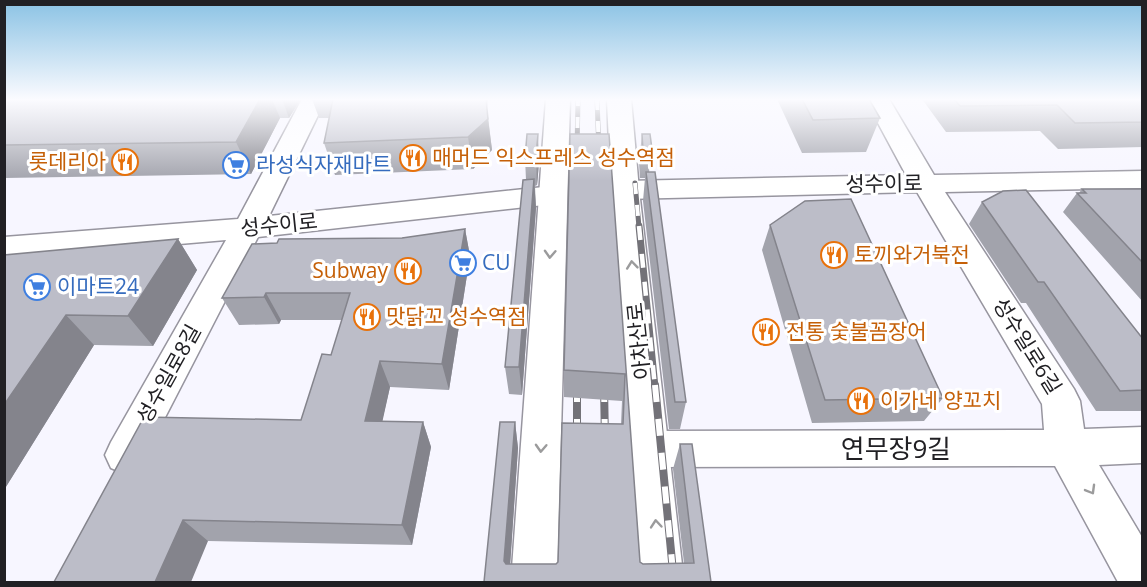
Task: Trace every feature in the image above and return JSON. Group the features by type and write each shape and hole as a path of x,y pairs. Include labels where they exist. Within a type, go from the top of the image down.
{"street":[{"name":"성수일로8길","path":"107,488 249,228 300,126"},
{"path":"534,582 557,126"},
{"name":"아차산로","path":"621,126 661,582"},
{"name":"성수일로6길","path":"893,126 1061,400 1066,448 1143,580"},
{"name":"성수이로","path":"625,190 1143,179"},
{"name":"성수이로","path":"4,248 249,228 553,195"},
{"name":"연무장9길","path":"650,449 1066,448 1143,445"}],"building":[{"path":"4,126 245,126 236,142 4,145"},
{"path":"327,126 480,126 468,137 324,143"},
{"path":"527,134 538,134 536,156 525,158"},
{"path":"570,134 609,134 640,562 643,564 694,563 680,444 692,444 711,582 484,582 500,422 515,422 504,561 506,564 556,564 558,562 562,423 623,424 625,374 564,370"},
{"path":"642,134 650,134 652,149 643,150"},
{"path":"646,172 655,172 686,402 675,402"},
{"path":"534,179 519,367 505,367 523,180"},
{"path":"1082,189 1143,189 1143,263 1077,193 1086,193"},
{"path":"1026,190 1143,339 1143,390 1120,391 1044,282 1038,282 982,202 1003,191"},
{"path":"851,199 943,398 825,400 770,225 805,201"},
{"path":"465,229 442,364 380,361 365,421 423,422 402,525 183,520 155,582 54,582 144,417 301,420 322,354 331,355 350,293 266,293 264,297 222,298 252,244 277,243 279,239 402,238"},
{"path":"178,239 128,316 66,315 4,405 4,255"}],"railway":[{"path":"577,126 577,150"},
{"path":"598,126 599,151"},
{"path":"635,183 639,227"},
{"path":"639,226 655,387"},
{"path":"577,381 577,441"},
{"path":"604,385 605,442"},
{"path":"655,385 674,582"}],"place":[{"name":"매머드 익스프레스 성수역점","path":"413,158"},
{"name":"롯데리아","path":"125,162"},
{"name":"라성식자재마트","path":"236,165"},
{"name":"토끼와거북전","path":"834,255"},
{"name":"CU","path":"463,263"},
{"name":"Subway","path":"408,271"},
{"name":"이마트24","path":"37,287"},
{"name":"맛닭꼬 성수역점","path":"367,317"},
{"name":"전통 숯불꼼장어","path":"766,332"},
{"name":"이가네 양꼬치","path":"861,401"}]}
